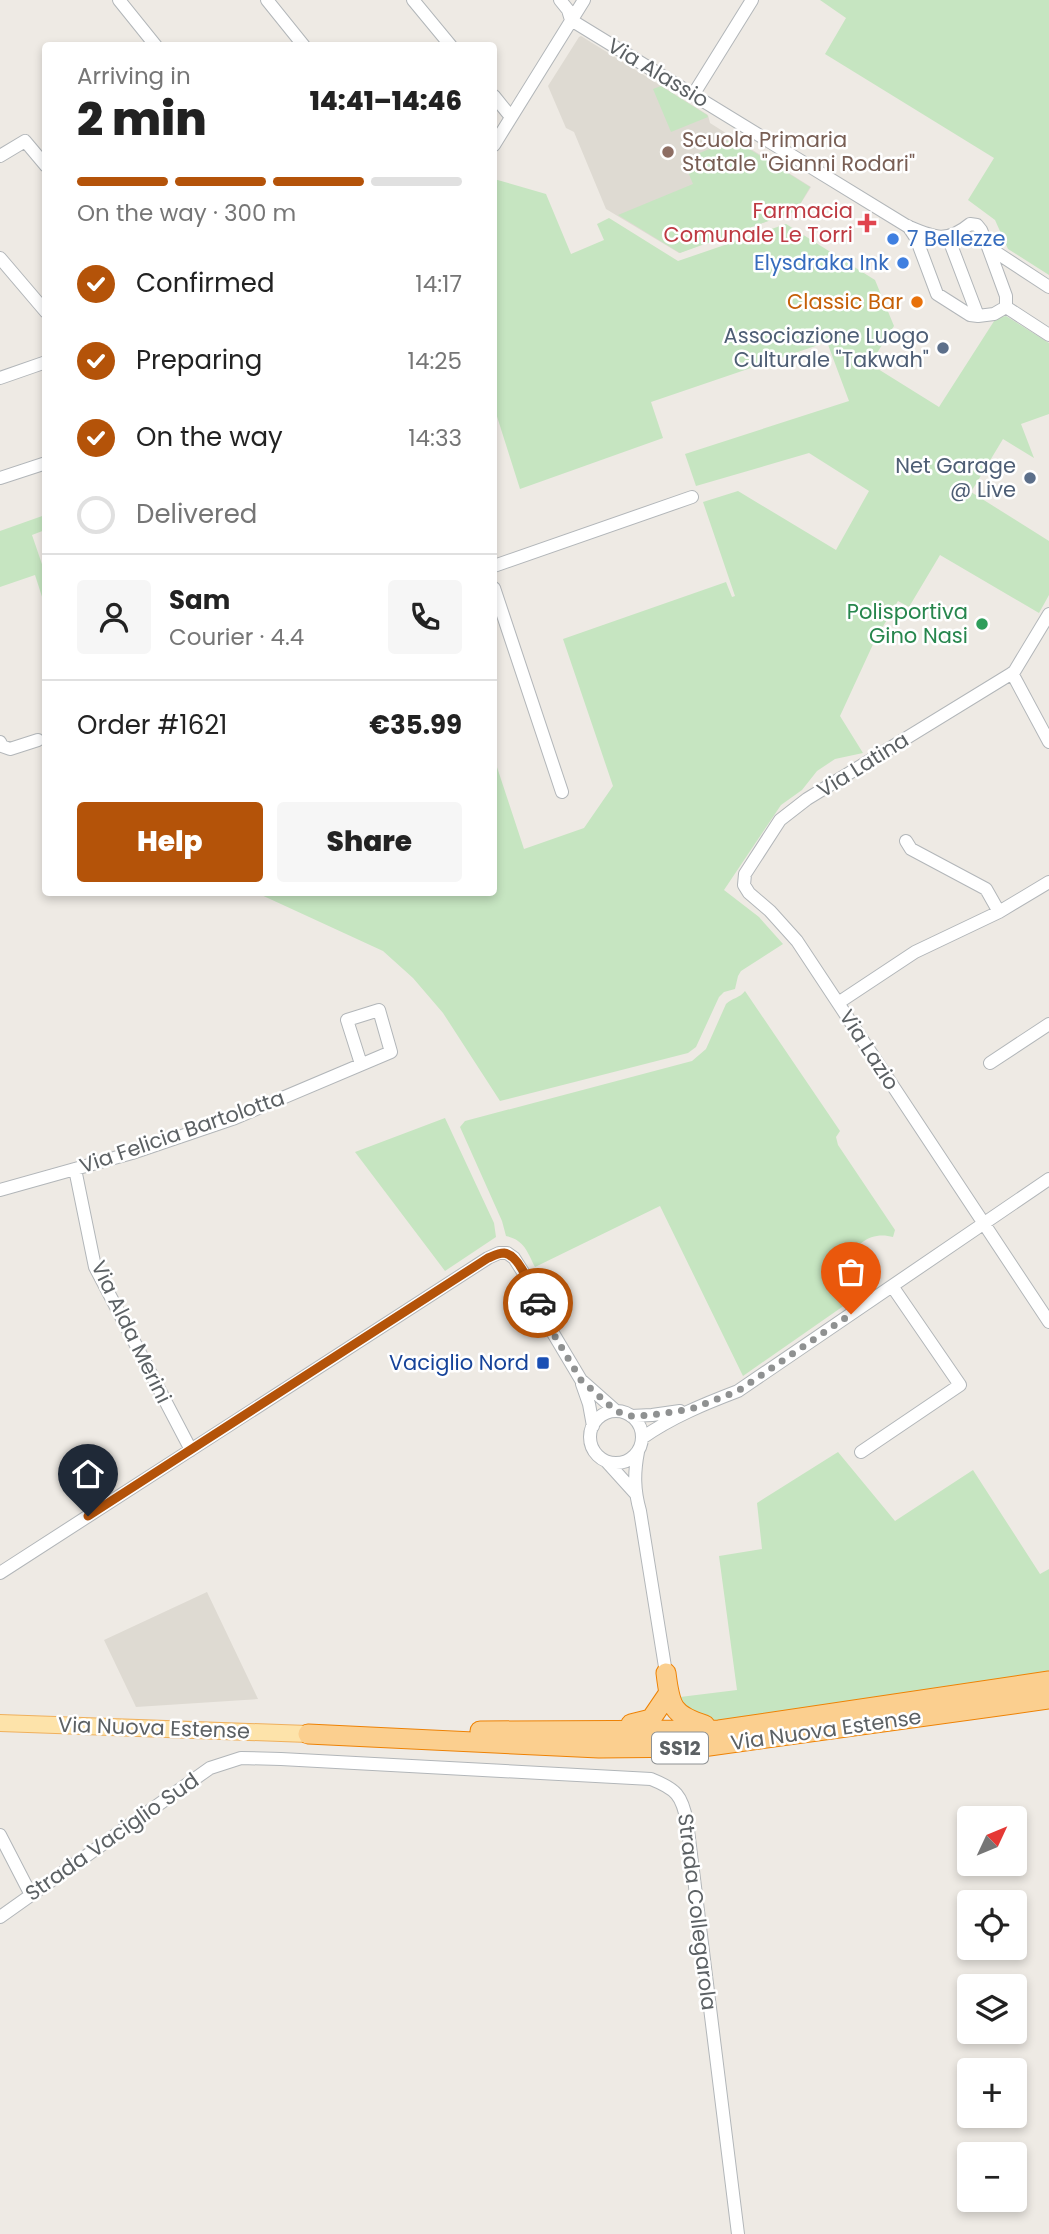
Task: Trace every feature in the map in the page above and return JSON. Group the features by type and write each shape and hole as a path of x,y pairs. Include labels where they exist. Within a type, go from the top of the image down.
{"highway":[{"path":"666,1673 668,1694 675,1710 684,1719 719,1730"},
{"name":"Via Nuova Estense","path":"308,1734 719,1730 1049,1681"},
{"path":"606,1731 651,1719 668,1694"},
{"name":"Via Nuova Estense","path":"308,1734 599,1748 702,1747 1049,1699"}],"main road":[{"name":"Via Nuova Estense","path":"0,1723 308,1734"}],"street":[{"path":"119,0 153,42"},
{"path":"267,0 301,42"},
{"path":"413,0 448,42"},
{"name":"Via Alassio","path":"560,0 568,10 571,20 907,226 929,236 948,237"},
{"path":"497,140 584,0"},
{"path":"693,95 752,0"},
{"path":"497,100 511,117"},
{"path":"0,156 25,142 42,161"},
{"path":"978,316 948,237 961,232 970,224 977,225 981,230 1006,296 1006,307"},
{"path":"907,226 916,238 937,294 970,315 994,314 1006,307"},
{"path":"988,247 1049,287"},
{"path":"0,257 42,307"},
{"path":"1006,307 1049,335"},
{"path":"0,378 42,363"},
{"path":"0,478 42,464"},
{"path":"497,565 692,496"},
{"path":"497,597 562,792"},
{"path":"1049,614 1012,673 1049,742"},
{"name":"Via Latina","path":"744,886 746,874 780,820 807,799 1012,673"},
{"path":"0,742 10,750 38,740"},
{"path":"906,841 911,849 986,889 999,912"},
{"path":"838,1003 915,952 999,912 1049,882"},
{"name":"Via Lazio","path":"744,886 797,941 1049,1321"},
{"name":"Via Felicia Bartolotta","path":"0,1190 129,1154 235,1118 391,1052 379,1010 347,1020 361,1064"},
{"path":"990,1063 1049,1024"},
{"name":"Via Alda Merini","path":"75,1169 95,1267 191,1450"},
{"path":"642,1438 691,1409 738,1391 1049,1179"},
{"path":"0,1573 488,1258 506,1253 514,1258 523,1272 550,1328 581,1380 593,1426 591,1445 598,1456 607,1462 635,1493"},
{"path":"861,1452 960,1385 892,1286"},
{"path":"581,1380 616,1411 631,1416 691,1409"},
{"path":"593,1426 604,1414 616,1411"},
{"path":"631,1416 640,1426 642,1438 634,1473 635,1493 666,1673"},
{"path":"607,1462 622,1463 638,1452"},
{"name":"Strada Collegarola","path":"227,1762 241,1758 281,1759 651,1779 672,1787 683,1803 687,1822 738,2234"},
{"name":"Strada Vaciglio Sud","path":"0,1917 210,1769 227,1762"},
{"path":"0,1835 31,1895"}],"shaded area":[{"name":"Scuola Primaria Statale \"Gianni Rodari\"","path":"581,36 708,115 710,123 811,187 796,211 679,253 606,209 574,132 566,128 548,86"},
{"path":"207,1592 258,1699 136,1707 104,1640"}],"green space":[{"path":"820,0 1049,0 1049,275 1008,249 995,220 968,200 994,158 825,54 846,18"},
{"path":"661,86 708,117 671,132 653,89"},
{"path":"733,139 810,187 796,211 680,253 618,215 693,184 683,160"},
{"path":"497,180 546,194 571,254 604,240 597,224 609,218 678,261 786,224 875,280 894,326 870,364 939,407 996,318 1006,316 1049,343 1049,414 1021,424 1034,458 1003,439 971,492 1049,541 1049,595 1039,613 940,555 909,607 898,601 875,640 840,716 863,753 835,759 817,771 802,790 781,805 724,890 759,917 783,944 741,971 735,989 724,992 719,997 696,1047 688,1053 500,1101 443,1013 413,978 383,951 264,896 497,896 497,767 524,849 584,828 613,786 563,639 726,582 732,597 735,596 703,502 738,491 836,550 869,491 809,453 696,486 685,454 849,401 827,342 651,402 663,438 520,489 497,416"},
{"path":"42,516 42,531 32,535 42,564 42,597 35,575 0,587 0,531"},
{"path":"745,991 840,1131 836,1137 838,1145 895,1230 893,1237 871,1237 856,1250 853,1257 854,1269 865,1291 743,1376 660,1206 535,1267 521,1243 506,1236 502,1221 460,1127 465,1121 692,1061 706,1049 726,1004"},
{"path":"445,1118 494,1223 496,1237 445,1271 355,1152"},
{"path":"838,1452 895,1521 973,1470 1040,1574 1049,1569 1049,1675 726,1727 692,1719 680,1697 737,1690 719,1556 762,1549 757,1503"}],"way so far":[{"path":"538,1303 581,1380 616,1411 631,1416 691,1409 738,1391 851,1314"}],"place":[{"name":"Scuola Primaria Statale \"Gianni Rodari\"","path":"668,152"},
{"name":"Farmacia Comunale Le Torri","path":"867,223"},
{"name":"7 Bellezze","path":"893,239"},
{"name":"Elysdraka Ink","path":"903,263"},
{"name":"Classic Bar","path":"917,302"},
{"name":"Associazione Luogo Culturale \"Takwah\"","path":"943,348"},
{"name":"Net Garage @ Live","path":"1030,478"},
{"name":"Polisportiva Gino Nasi","path":"982,624"},
{"name":"Vaciglio Nord","path":"543,1363"}],"route":[{"path":"88,1516 488,1258 506,1253 514,1258 538,1303"}]}
